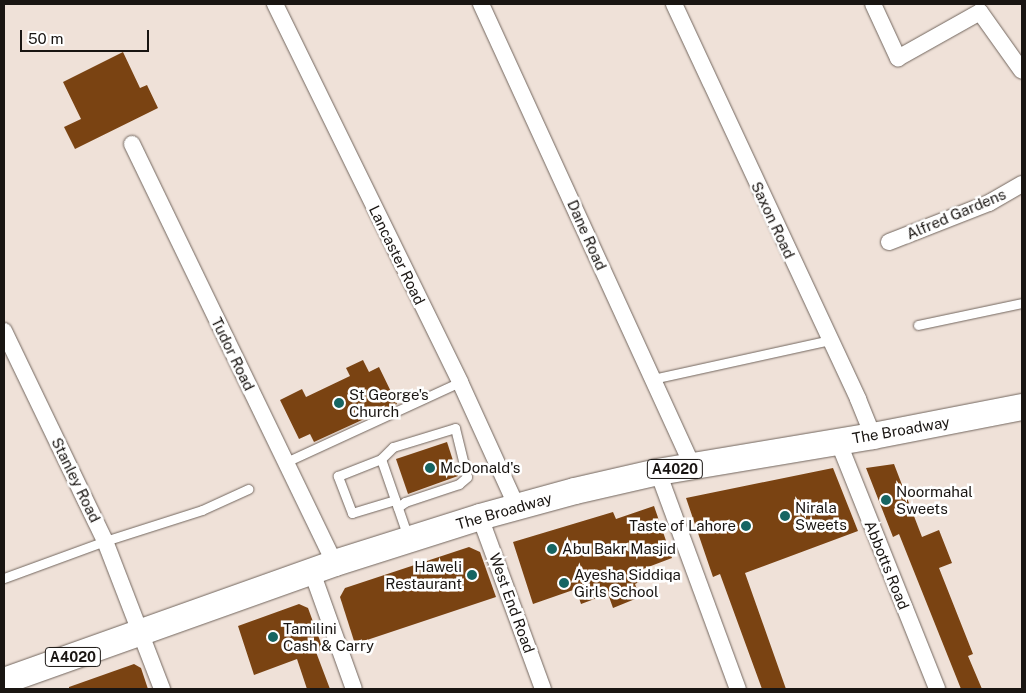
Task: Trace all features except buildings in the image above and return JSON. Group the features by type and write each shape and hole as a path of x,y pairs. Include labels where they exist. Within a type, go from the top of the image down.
{"main road":[{"name":"The Broadway","path":"4,681 324,568 517,506 658,472 1021,410"}],"street":[{"name":"Lancaster Road","path":"276,4 460,382 517,506"},
{"name":"Dane Road","path":"481,4 693,467"},
{"name":"Saxon Road","path":"674,4 873,436"},
{"path":"873,4 898,58 980,12 1022,71"},
{"name":"Tudor Road","path":"132,144 286,462 324,568 354,689"},
{"name":"Alfred Gardens","path":"889,242 990,203 1022,184"},
{"name":"Stanley Road","path":"4,331 105,541 162,689"},
{"name":"Abbotts Road","path":"838,441 937,689"},
{"path":"658,472 738,689"},
{"name":"West End Road","path":"480,517 543,689"}],"lane":[{"path":"918,326 1022,303"},
{"path":"653,379 830,340"},
{"path":"286,462 460,382"},
{"path":"455,428 468,477 459,484 405,502 352,513 338,476 381,459 393,448 455,428"},
{"path":"381,459 409,540"},
{"path":"4,578 105,541 202,510 248,489"}],"place":[{"name":"St George's Church","path":"339,403"},
{"name":"McDonald's","path":"430,468"},
{"name":"Noormahal Sweets","path":"886,500"},
{"name":"Nirala Sweets","path":"785,516"},
{"name":"Taste of Lahore","path":"746,526"},
{"name":"Abu Bakr Masjid","path":"552,549"},
{"name":"Haweli Restaurant","path":"472,575"},
{"name":"Ayesha Siddiqa Girls School","path":"564,583"},
{"name":"Tamilini Cash & Carry","path":"273,637"}]}
